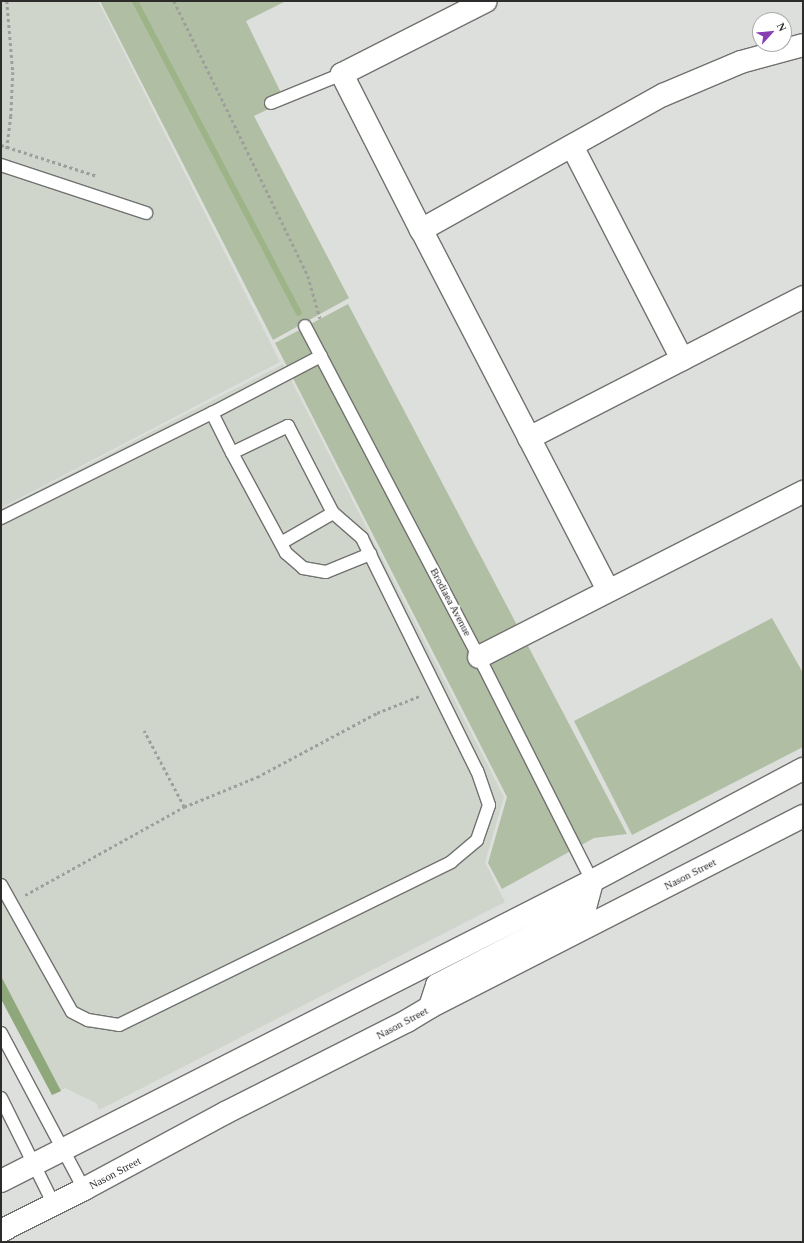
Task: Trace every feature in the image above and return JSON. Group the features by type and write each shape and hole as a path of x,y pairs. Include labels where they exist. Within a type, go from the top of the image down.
{"street":[{"path":"486,1 342,74 421,230 608,590"},
{"path":"421,230 663,95 741,62 803,45"},
{"path":"572,146 682,359"},
{"path":"529,438 803,297"},
{"path":"479,657 803,492"},
{"path":"1,1181 592,881 803,769"},
{"name":"Nason Street","path":"1,1231 54,1205 225,1113 407,1021 803,816"},
{"path":"430,1008 437,984 585,908 592,881"}],"lane":[{"path":"271,103 342,74"},
{"path":"3,166 146,212"},
{"name":"Brodiaea Avenue","path":"305,326 479,657 592,881"},
{"path":"1,518 212,414 321,356"},
{"path":"212,414 286,552 303,568 326,572 370,554"},
{"path":"1,885 72,1012 88,1020 119,1025 451,862 477,840 489,805 477,771 362,538 333,513 288,426 232,453"},
{"path":"281,543 333,513"},
{"path":"1,1033 84,1189"},
{"path":"1,1098 54,1205"}],"path":[{"path":"3,166 8,148 13,72 7,1"},
{"path":"174,1 308,276 320,314 320,321"},
{"path":"1,145 97,176"},
{"path":"11,903 184,806 257,777 377,713 437,690"},
{"path":"144,731 184,806"}],"shaded area":[{"path":"1,1 98,1 280,362 1,508"},
{"path":"283,364 504,797 485,862 505,902 99,1110 96,1103 65,1088 52,1095 1,999 1,509"}],"green space":[{"path":"100,1 286,1 246,21 285,101 254,116 349,298 273,340"},
{"path":"348,304 627,834 594,838 502,889 488,863 507,797 275,343"},
{"path":"772,618 803,673 803,747 632,835 574,721"},
{"path":"1,976 61,1091 52,1095 1,999"}],"waterway":[{"path":"135,1 299,313"}]}
